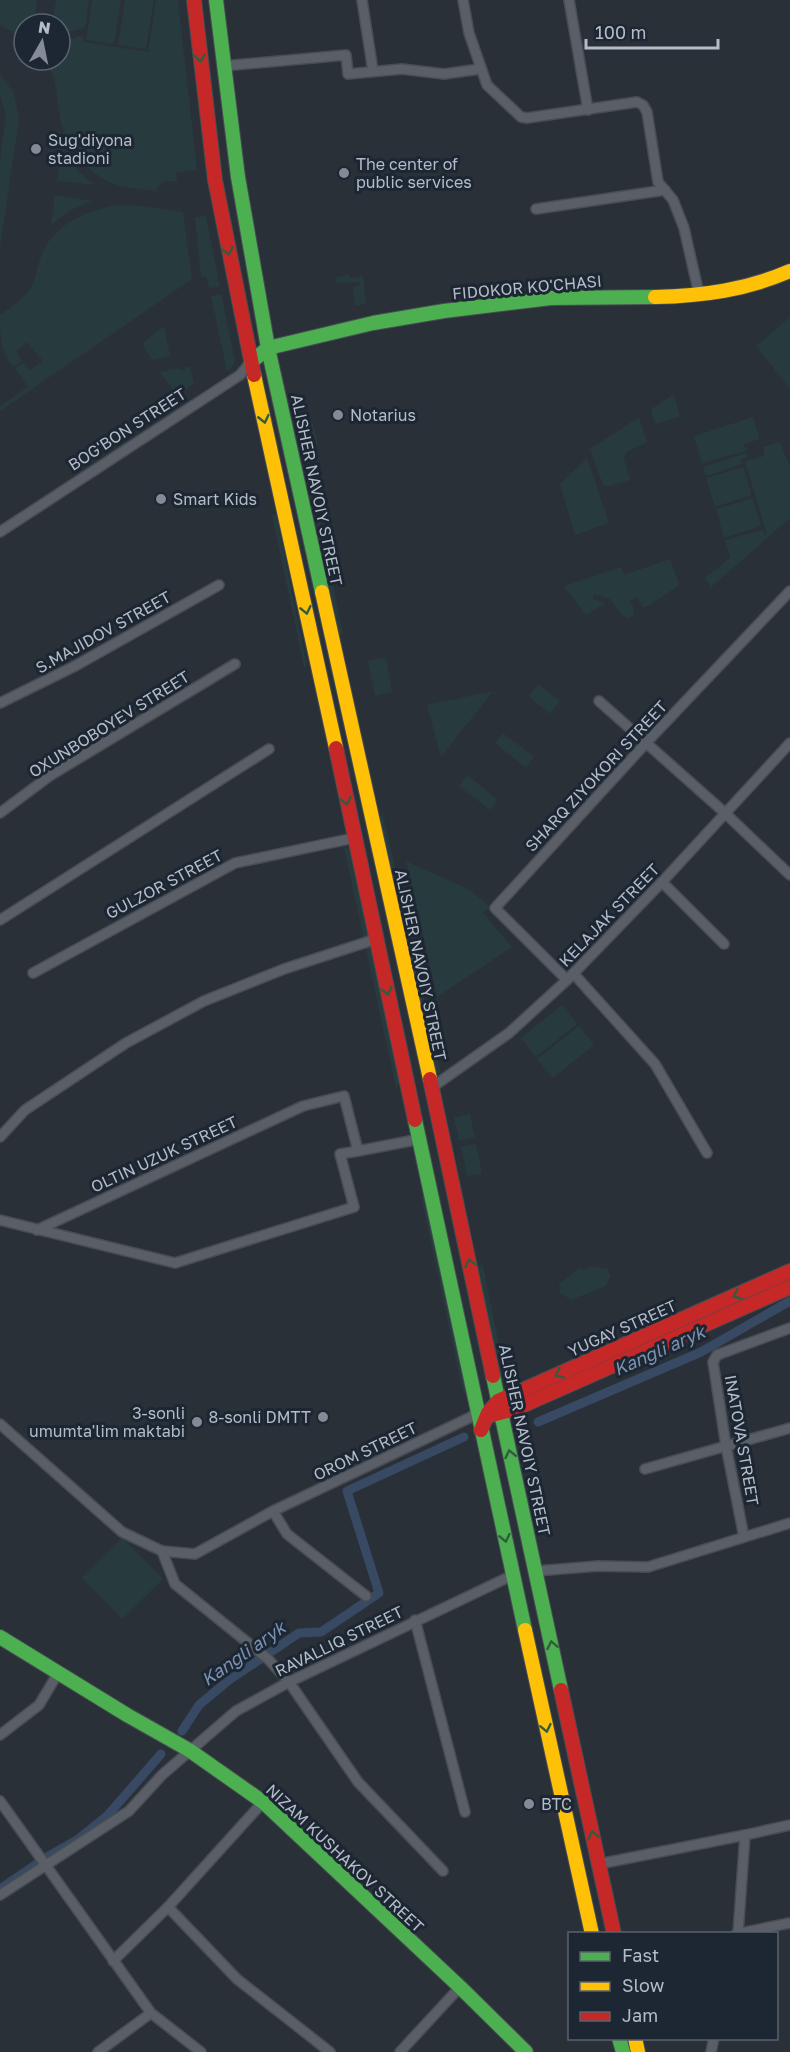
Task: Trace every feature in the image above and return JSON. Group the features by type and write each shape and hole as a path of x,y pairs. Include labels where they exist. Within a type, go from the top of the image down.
{"main road":[{"name":"ALISHER NAVOIY STREET","path":"194,0 215,180 251,362 474,1393 492,1409 536,1571 614,1932"},
{"name":"ALISHER NAVOIY STREET","path":"216,0 238,177 268,348 431,1088 492,1409 513,1575 592,1932"},
{"name":"FIDOKOR KO'CHASI","path":"268,348 439,311 552,298 699,294 732,290 790,271"},
{"name":"BOG'BON STREET","path":"251,362 268,348"},
{"path":"341,778 362,773"},
{"name":"YUGAY STREET","path":"492,1409 790,1271"},
{"name":"YUGAY STREET","path":"492,1409 719,1320 790,1287"},
{"name":"NIZAM KUSHAKOV STREET","path":"0,1637 189,1750 263,1802 526,2052"},
{"path":"539,1696 562,1690"}],"street":[{"path":"362,0 373,71"},
{"path":"463,0 469,33 487,85 521,117 637,102 643,105 647,112 658,182 673,200 684,228 699,294"},
{"path":"569,0 588,110"},
{"path":"223,66 346,55 348,74 402,69 444,74 480,69"},
{"path":"536,209 665,190"},
{"name":"BOG'BON STREET","path":"0,532 240,375 251,362"},
{"name":"S.MAJIDOV STREET","path":"0,703 75,666 219,585"},
{"name":"SHARQ ZIYOKORI STREET","path":"570,977 495,908 646,743 790,591"},
{"name":"OXUNBOBOYEV STREET","path":"0,813 51,775 235,664"},
{"path":"599,701 790,874"},
{"name":"KELAJAK STREET","path":"431,1088 509,1033 570,977 663,882 790,744"},
{"path":"0,920 269,749"},
{"name":"GULZOR STREET","path":"33,973 235,863 354,838"},
{"path":"663,882 724,944"},
{"path":"0,1137 35,1103 126,1042 194,1006 284,969 376,939"},
{"path":"570,977 655,1064 707,1153"},
{"name":"OLTIN UZUK STREET","path":"37,1230 303,1106 344,1096 358,1151"},
{"path":"0,1220 176,1263 354,1208 340,1154 420,1139"},
{"name":"INATOVA STREET","path":"744,1537 726,1446 713,1362 717,1355 790,1328"},
{"name":"OROM STREET","path":"162,1551 195,1554 273,1511 492,1409"},
{"path":"0,1424 122,1532 162,1551 175,1584 260,1652 290,1682 358,1782 443,1871"},
{"path":"645,1469 790,1428"},
{"path":"273,1511 287,1534 366,1596"},
{"path":"536,1571 598,1566 648,1567 790,1523"},
{"name":"RAVALLIQ STREET","path":"0,1895 43,1862 129,1811 162,1775 236,1711 415,1620 513,1575"},
{"path":"415,1620 465,1812"},
{"path":"0,1735 39,1705 58,1673"},
{"path":"0,1801 151,2013 201,2052"},
{"path":"113,1961 168,1907 263,1802"},
{"path":"599,1864 790,1825"},
{"path":"738,1932 745,1835"},
{"path":"168,1907 237,1979 330,2052"},
{"path":"743,1932 790,1923"},
{"path":"400,2052 460,1987"},
{"path":"98,2052 151,2013"}],"green space":[{"path":"0,0 37,0 36,12 12,12 12,32 0,25"},
{"path":"56,0 89,0 85,28 72,31 72,12 54,12"},
{"path":"92,0 121,0 114,44 86,40"},
{"path":"125,0 154,0 146,49 118,45"},
{"path":"156,0 178,0 197,170 176,173 177,181 162,182 155,191 120,186 107,181 78,158 67,141 61,122 54,76 51,72 72,72 72,38 84,35 83,42 148,52"},
{"path":"0,74 14,93 19,120 0,248 0,160 6,116 0,95"},
{"path":"62,149 79,172 95,185 57,181"},
{"path":"55,195 92,201 69,211 51,225"},
{"path":"118,205 183,212 192,279 0,411 0,406 28,387 15,368 24,363 30,370 43,361 27,342 16,351 22,361 13,367 3,349 0,315 28,292 35,279 43,252 56,233 85,214"},
{"path":"206,216 220,287 209,288 207,278 201,276 195,217"},
{"path":"350,275 350,278 363,276 366,304 355,306 353,287 360,286 359,282 337,283 336,277"},
{"path":"221,294 235,360 227,371 211,296"},
{"path":"790,317 790,389 756,346"},
{"path":"164,326 170,356 152,360 144,347 144,342"},
{"path":"185,367 190,367 194,384 177,395 160,372 181,368 185,370"},
{"path":"674,394 680,417 655,424 651,409"},
{"path":"308,413 318,445 315,446 316,451 309,453 301,414"},
{"path":"639,417 647,442 626,452 624,458 630,480 609,486 603,485 590,449"},
{"path":"753,417 760,439 744,444 746,451 702,463 694,436"},
{"path":"780,442 790,467 790,518 710,588 704,578 730,557 725,540 763,530 767,535 745,461 764,456 763,447"},
{"path":"746,453 747,457 741,459 742,464 706,476 703,467"},
{"path":"587,458 609,523 575,535 560,484"},
{"path":"743,467 752,495 715,507 706,478"},
{"path":"753,498 761,526 724,538 716,509"},
{"path":"276,514 307,666 304,667 272,515"},
{"path":"319,516 343,634 339,635 316,521"},
{"path":"670,559 678,586 646,607 643,607 637,597 630,600 635,612 628,618 623,616 610,599 594,594 593,599 606,603 586,615 564,586 621,567 624,575"},
{"path":"386,658 392,692 375,696 368,661"},
{"path":"538,684 560,701 550,714 528,696"},
{"path":"493,691 441,757 427,705"},
{"path":"503,733 534,757 526,768 495,743"},
{"path":"467,775 498,800 490,810 459,786"},
{"path":"383,814 441,1074 436,1073 379,818"},
{"path":"344,847 349,849 369,939 364,940"},
{"path":"406,861 470,890 490,907 483,913 512,947 437,997"},
{"path":"370,944 400,1082 396,1088 365,945"},
{"path":"562,1005 577,1024 536,1057 521,1038"},
{"path":"579,1026 594,1045 553,1078 537,1059"},
{"path":"470,1114 475,1137 459,1141 454,1118"},
{"path":"476,1144 482,1173 467,1176 461,1147"},
{"path":"421,1196 425,1197 468,1392 463,1393"},
{"path":"479,1265 483,1265 506,1380 502,1380"},
{"path":"589,1266 608,1269 611,1275 606,1286 571,1300 560,1293 559,1284 580,1268 588,1269"},
{"path":"122,1538 163,1579 122,1619 82,1578"}],"waterway":[{"name":"Kangli aryk","path":"538,1422 701,1352 790,1301"},
{"name":"Kangli aryk","path":"182,1731 199,1705 229,1680 299,1633 321,1632 379,1593 347,1491 464,1437"},
{"name":"Kangli aryk","path":"0,1889 77,1840 107,1816 161,1754"}],"traffic: fast":[{"path":"216,0 238,177 268,348 322,592"},
{"path":"251,362 268,348 373,323 444,311 551,298 655,297"},
{"path":"415,1120 525,1630"},
{"path":"493,1376 561,1690"},
{"path":"0,1637 189,1750 263,1802 526,2052"},
{"path":"620,2040 623,2052"}],"traffic: slow":[{"path":"655,297 724,291 774,278 790,271"},
{"path":"254,375 336,748"},
{"path":"322,592 430,1079"},
{"path":"525,1630 592,1932"},
{"path":"635,2040 638,2052"}],"traffic: jam":[{"path":"194,0 215,180 254,375"},
{"path":"336,748 415,1120"},
{"path":"430,1079 493,1376"},
{"path":"481,1430 488,1413 498,1401 790,1271"},
{"path":"492,1415 515,1409 790,1287"},
{"path":"561,1690 614,1932"}],"place":[{"name":"Sug'diyona stadioni","path":"36,149"},
{"name":"The center of public services","path":"344,173"},
{"name":"Notarius","path":"338,415"},
{"name":"Smart Kids","path":"161,499"},
{"name":"8-sonli DMTT","path":"323,1417"},
{"name":"3-sonli umumta'lim maktabi","path":"197,1422"},
{"name":"BTC","path":"529,1804"}]}
